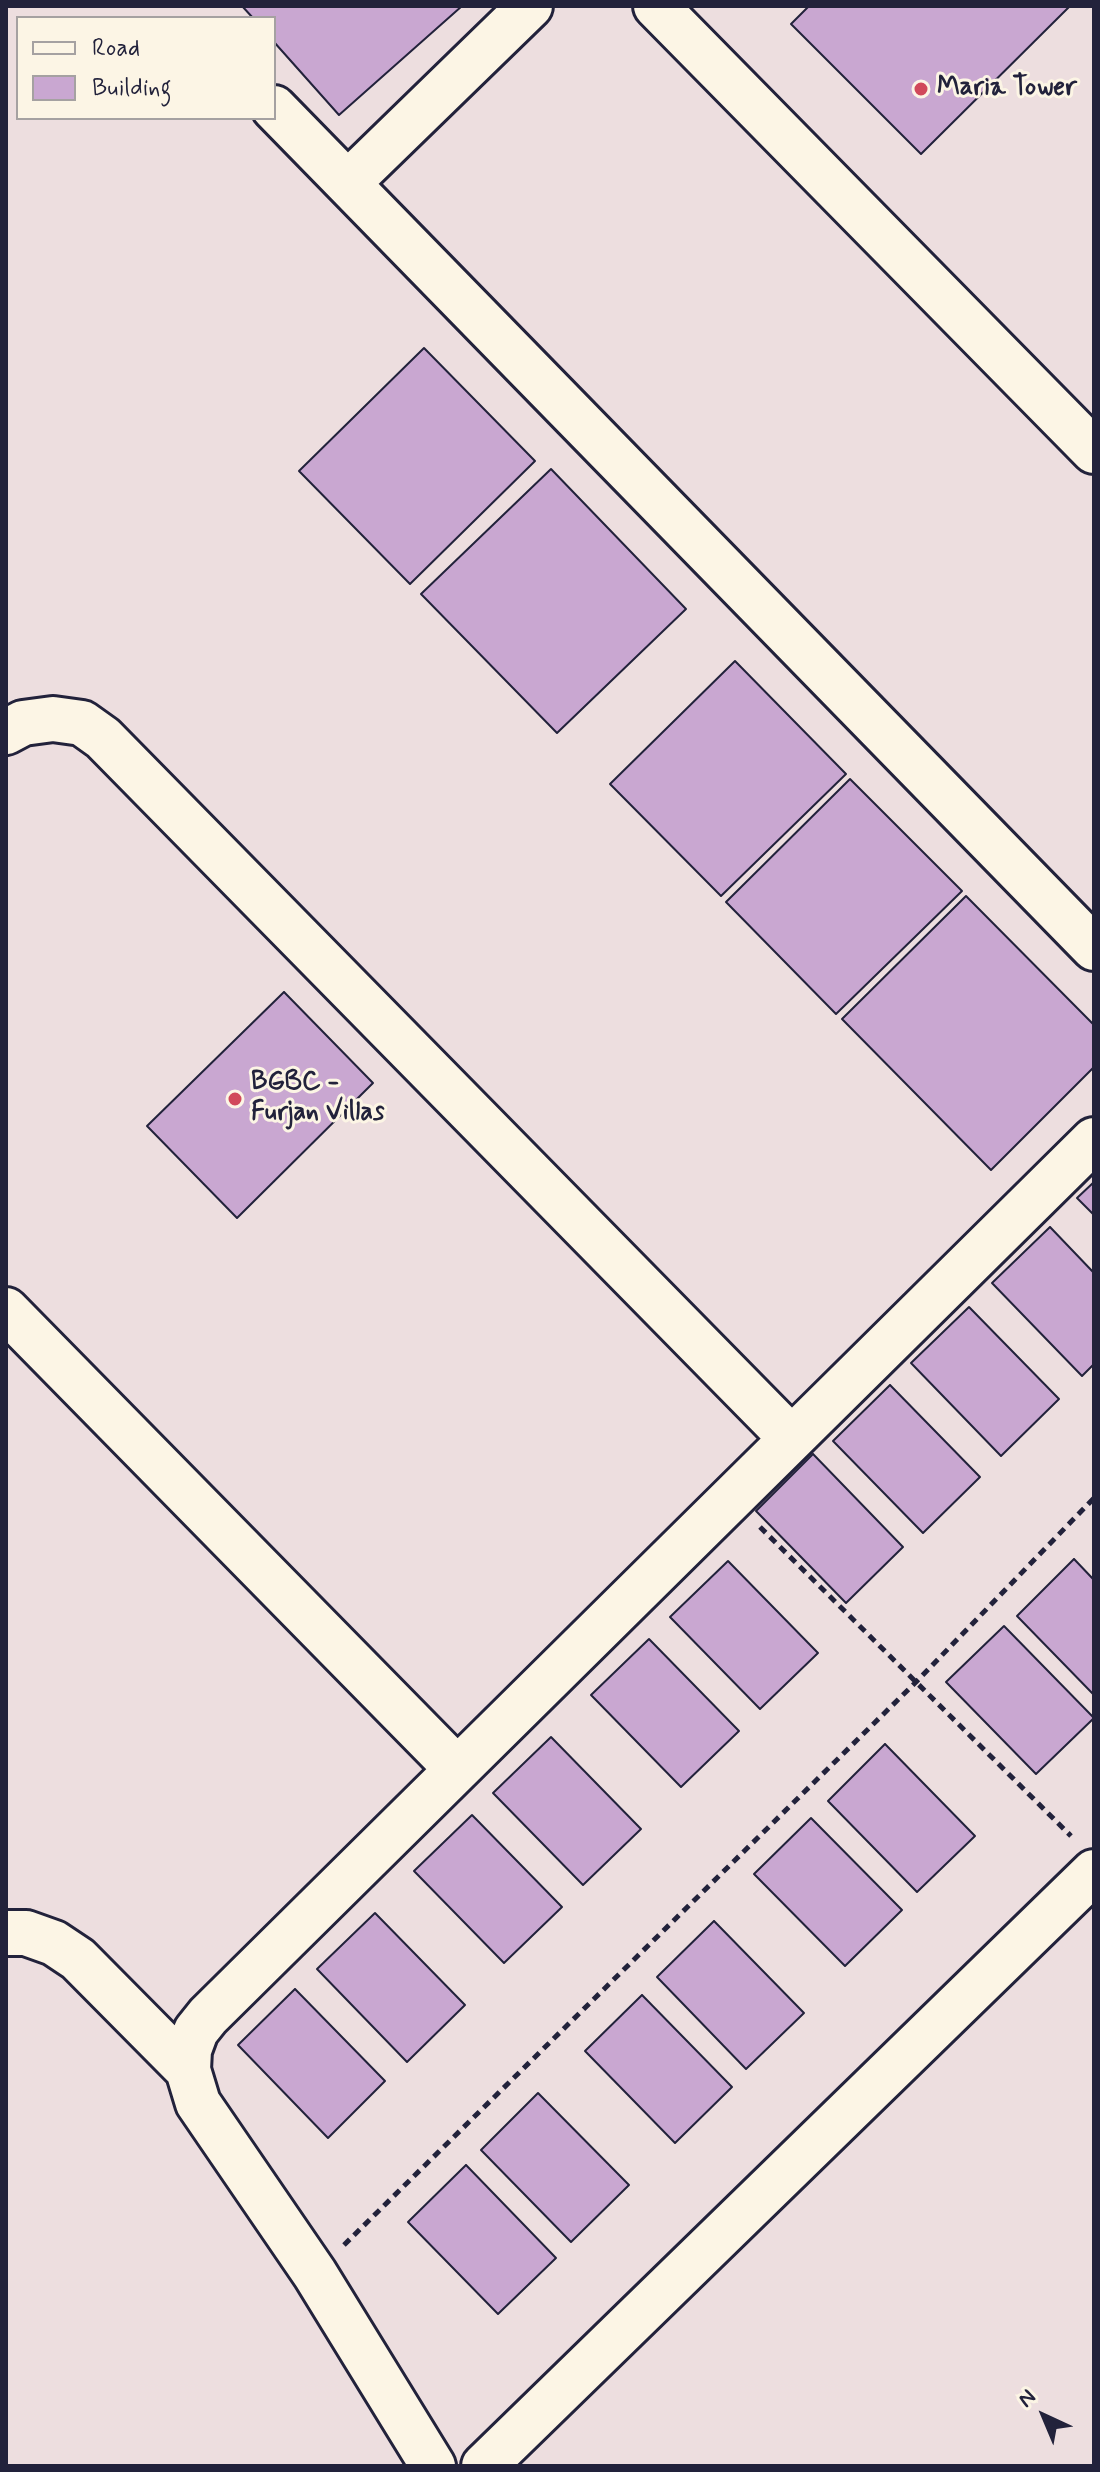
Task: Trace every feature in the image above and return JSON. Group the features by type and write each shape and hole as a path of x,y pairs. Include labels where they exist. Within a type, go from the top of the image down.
{"street":[{"path":"348,183 530,6"},
{"path":"656,6 1094,451"},
{"path":"276,110 1094,948"},
{"path":"6,732 23,723 53,719 82,723 103,738 791,1438"},
{"path":"433,2466 315,2274 198,2103 188,2070 189,2050 196,2031 1094,1140"},
{"path":"6,1310 457,1769"},
{"path":"484,2466 1083,1854"},
{"path":"6,1933 26,1933 54,1943 78,1959 188,2070"}],"path":[{"path":"731,1498 1083,1854"},
{"path":"315,2274 916,1682 1094,1498"}],"building":[{"path":"242,6 462,6 339,115 276,44 276,16 251,16"},
{"name":"Maria Tower","path":"809,6 1070,6 921,154 791,24"},
{"path":"424,348 535,461 410,584 299,471"},
{"path":"551,469 686,609 557,733 421,594"},
{"path":"735,661 846,774 721,896 610,784"},
{"path":"850,779 962,891 836,1014 726,902"},
{"path":"966,896 1094,1025 1094,1067 991,1170 842,1019"},
{"path":"284,992 373,1083 237,1218 147,1126"},
{"path":"1094,1182 1094,1215 1077,1198"},
{"path":"1050,1227 1094,1273 1094,1364 1082,1376 992,1283"},
{"path":"969,1307 1059,1399 1001,1456 911,1363"},
{"path":"890,1385 980,1477 923,1533 833,1441"},
{"path":"813,1454 903,1547 846,1603 756,1511"},
{"path":"1074,1559 1094,1580 1094,1695 1017,1616"},
{"path":"728,1561 818,1653 760,1709 670,1617"},
{"path":"1004,1626 1094,1718 1036,1774 946,1682"},
{"path":"649,1639 739,1731 681,1787 591,1695"},
{"path":"551,1737 641,1829 583,1885 493,1793"},
{"path":"885,1744 975,1836 917,1892 828,1801"},
{"path":"472,1815 562,1907 504,1963 414,1871"},
{"path":"811,1818 902,1910 845,1966 754,1874"},
{"path":"375,1913 465,2005 407,2062 317,1969"},
{"path":"714,1921 804,2013 746,2069 657,1977"},
{"path":"295,1989 385,2081 328,2138 238,2045"},
{"path":"642,1995 732,2087 675,2143 585,2051"},
{"path":"538,2093 629,2185 571,2242 481,2150"},
{"path":"466,2165 556,2258 498,2314 408,2222"}],"place":[{"name":"Maria Tower","path":"921,89"},
{"name":"BGBC - Furjan Villas","path":"235,1099"}]}
